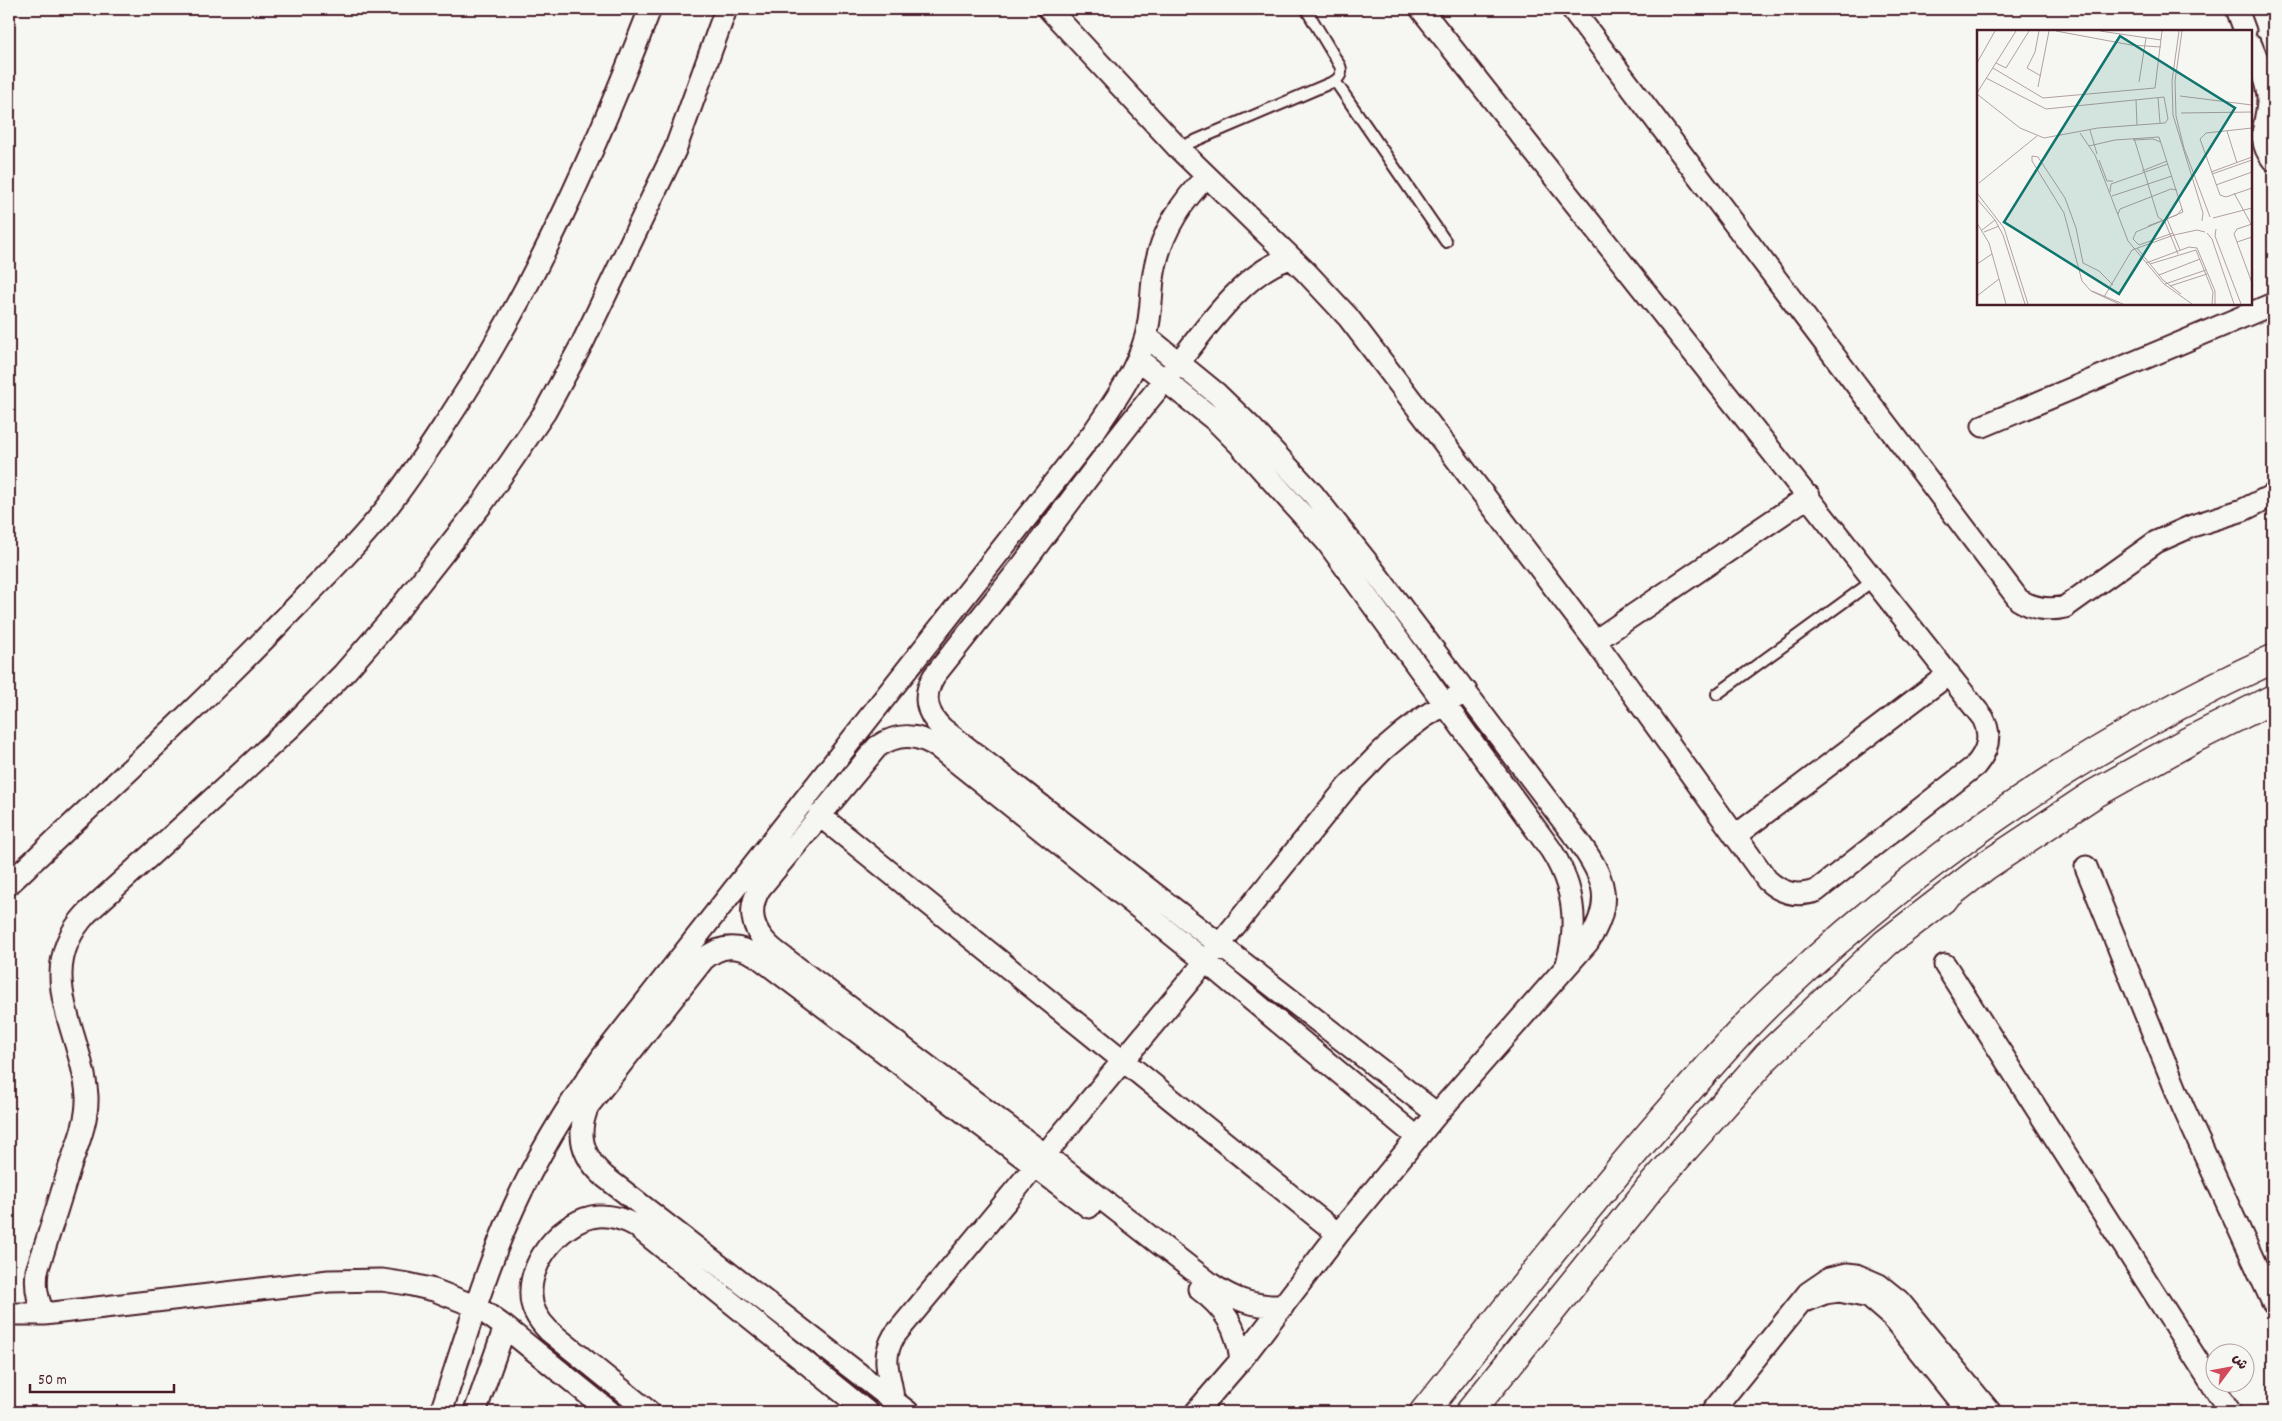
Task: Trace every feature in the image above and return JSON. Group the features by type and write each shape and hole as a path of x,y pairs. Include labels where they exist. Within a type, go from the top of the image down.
{"street":[{"path":"9,884 164,738 257,647 356,544 405,483 460,402 528,288 576,188 650,9"},
{"path":"44,1314 35,1286 37,1271 81,1136 86,1111 83,1073 60,987 61,960 70,934 87,913 247,768 344,672 398,611 482,504 545,412 583,342 675,150 726,9"},
{"path":"1049,9 1178,148 1291,258 1348,317 1595,641 1768,880 1782,891 1800,895 1823,888 1975,766 1985,752 1989,734 1983,718 1422,9"},
{"path":"1572,9 2019,600 2048,610 2065,606 2156,542 2192,526 2243,510 2273,495"},
{"path":"2236,9 2245,30"},
{"path":"2252,48 2268,97 2263,138 2273,160"},
{"path":"441,1412 500,1240 521,1192 563,1114 582,1085 1073,461 1113,404 1138,359 1146,336 1160,247 1184,202 1207,176"},
{"path":"1291,258 1264,268 1249,281 1178,362 1106,451 1024,562 934,676 929,684 927,705 930,714 943,729 1438,1114"},
{"path":"1983,426 2273,304"},
{"path":"1146,336 1224,400 1288,466 1360,553 1579,842 1598,873 1604,890 1604,908 1599,926 1588,942 1438,1114 1338,1234 1241,1360 1196,1412"},
{"path":"1138,359 1166,379 1216,421 1301,511 1358,581 1559,863 1566,876 1573,906 1574,936 1567,966"},
{"path":"1595,641 1809,496"},
{"path":"1424,1412 1601,1190 1720,1054 1787,986 1881,904 1996,816 2084,759 2161,714 2273,659"},
{"path":"1736,836 1949,674"},
{"path":"898,1408 886,1362 887,1352 894,1336 1359,774 1403,733 1445,703 1466,691"},
{"path":"1470,1412 1656,1181 1767,1056 1886,943 1987,865 2094,794 2189,741 2273,699"},
{"path":"1241,1360 1236,1334 1231,1322 1214,1301 775,951 760,937 752,917 754,897 877,747 897,737 919,737 939,748 1205,961 1418,1138"},
{"path":"819,816 1338,1234"},
{"path":"2086,867 2183,1107 2273,1304"},
{"path":"898,1408 597,1170 590,1162 582,1142 582,1123 588,1106 704,960 719,949 738,947 756,956 1224,1293 1252,1304 1283,1306"},
{"path":"1945,965 2230,1412"},
{"path":"649,1412 549,1332 542,1324 532,1304 530,1294 532,1280 544,1255 562,1234 585,1219 611,1216 635,1225 867,1412"},
{"path":"1712,1412 1798,1305 1815,1287 1838,1275 1856,1275 1879,1285 1909,1311 1990,1412"},
{"path":"9,1314 44,1314 302,1284 382,1280 425,1288 457,1298 477,1307 505,1327 610,1412"},
{"path":"1798,1305 1825,1293 1840,1291 1869,1297 1892,1317 1968,1412"},
{"path":"475,1412 505,1327"}],"lane":[{"path":"1178,148 1335,82 1341,75 1340,66 1306,9"},
{"path":"1335,82 1446,242"},
{"path":"1717,694 1874,580"}]}
